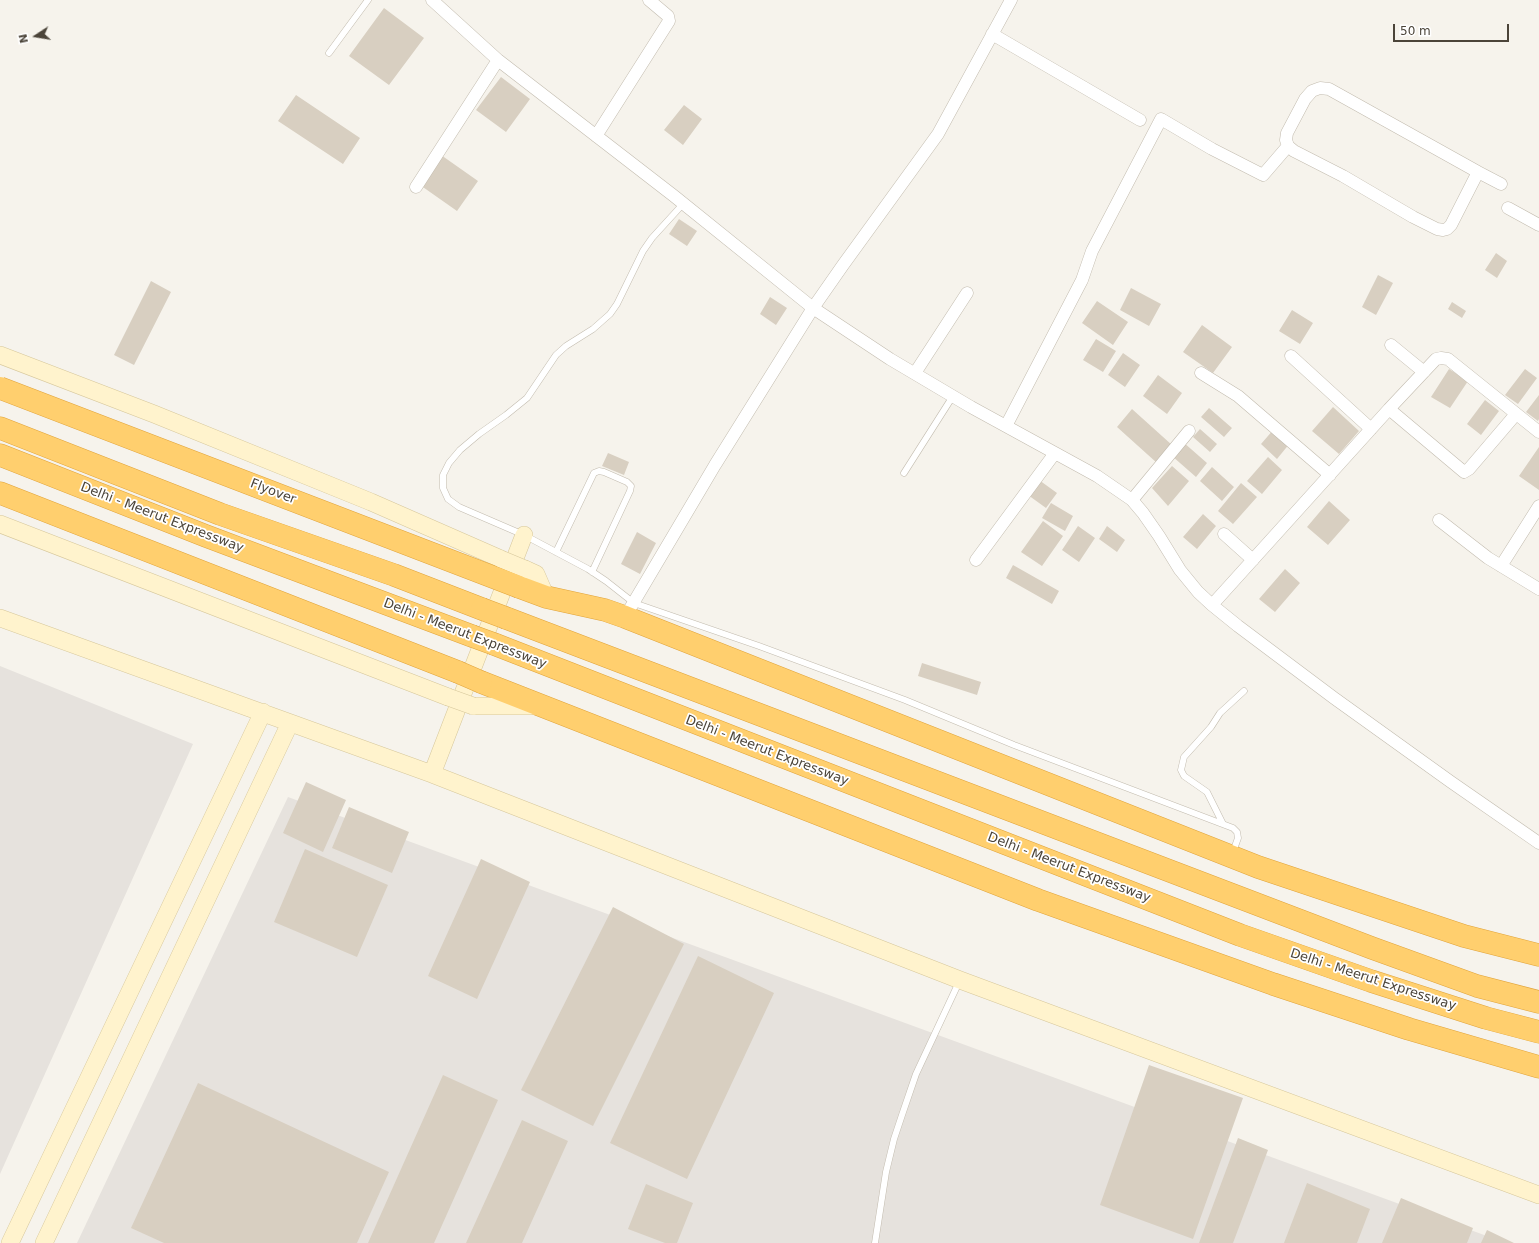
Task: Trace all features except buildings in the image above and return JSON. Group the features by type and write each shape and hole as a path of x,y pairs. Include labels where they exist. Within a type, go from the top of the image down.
{"highway":[{"name":"Flyover","path":"0,388 522,578 546,597 605,610 630,610 1258,867 1464,936 1539,955"},
{"name":"Delhi - Meerut Expressway","path":"0,428 220,514 394,575 482,608 1372,948 1477,986 1539,1002"},
{"name":"Delhi - Meerut Expressway","path":"0,455 206,536 494,644 1240,935 1371,981 1486,1018 1539,1032"},
{"path":"0,493 1038,900 1272,984 1409,1029 1493,1055 1539,1067"},
{"path":"1493,1055 1539,1073"}],"main road":[{"path":"0,355 154,414 371,502 501,559 522,578"},
{"path":"0,524 473,706 542,706"},
{"path":"432,774 524,535"},
{"path":"0,618 432,774 960,980 1539,1195"},
{"path":"10,1243 263,712"},
{"path":"44,1243 290,723"}],"street":[{"path":"432,0 498,60 683,204 813,308 890,359 1006,426 1097,476 1132,500 1159,536 1180,570 1198,592 1212,605 1334,698 1539,843"},
{"path":"596,136 669,21 668,16 649,0"},
{"path":"630,610 714,465 813,308 938,134 1011,0"},
{"path":"992,34 1140,120"},
{"path":"416,187 498,60"},
{"path":"1478,172 1451,225 1447,229 1437,229 1413,217 1343,176 1294,151 1288,146 1286,140 1287,133 1305,100 1312,91 1320,88 1329,89 1501,184"},
{"path":"1006,426 1082,280 1092,251 1161,119 1212,149 1263,175 1288,146"},
{"path":"1508,208 1539,225"},
{"path":"914,373 967,293"},
{"path":"1391,345 1424,372"},
{"path":"1291,356 1371,429"},
{"path":"1212,605 1436,359 1448,359 1539,432"},
{"path":"1201,372 1238,396 1330,475"},
{"path":"1389,409 1464,472 1469,469 1516,414"},
{"path":"1132,500 1189,431"},
{"path":"976,560 1055,453"},
{"path":"1501,566 1539,506"},
{"path":"1439,520 1488,558 1539,589"},
{"path":"1224,534 1253,560"}],"lane":[{"path":"329,53 368,0"},
{"path":"683,204 652,238 643,251 617,304 605,320 566,346 556,355 523,401 460,450 449,463 443,475 443,488 448,500 459,508 524,535 592,572 630,610 759,646 905,700 1014,745 1233,828 1237,832 1238,838 1232,856"},
{"path":"904,473 953,396"},
{"path":"556,552 594,473 599,471 604,472 627,482 631,486 630,491 592,572"},
{"path":"1223,824 1207,792 1184,776 1181,770 1184,757 1211,727 1220,713 1244,691"},
{"path":"875,1243 886,1172 902,1115 916,1074 960,980"}],"shaded area":[{"path":"0,666 193,744 0,1174"},
{"path":"288,797 1506,1243 77,1243"}]}
